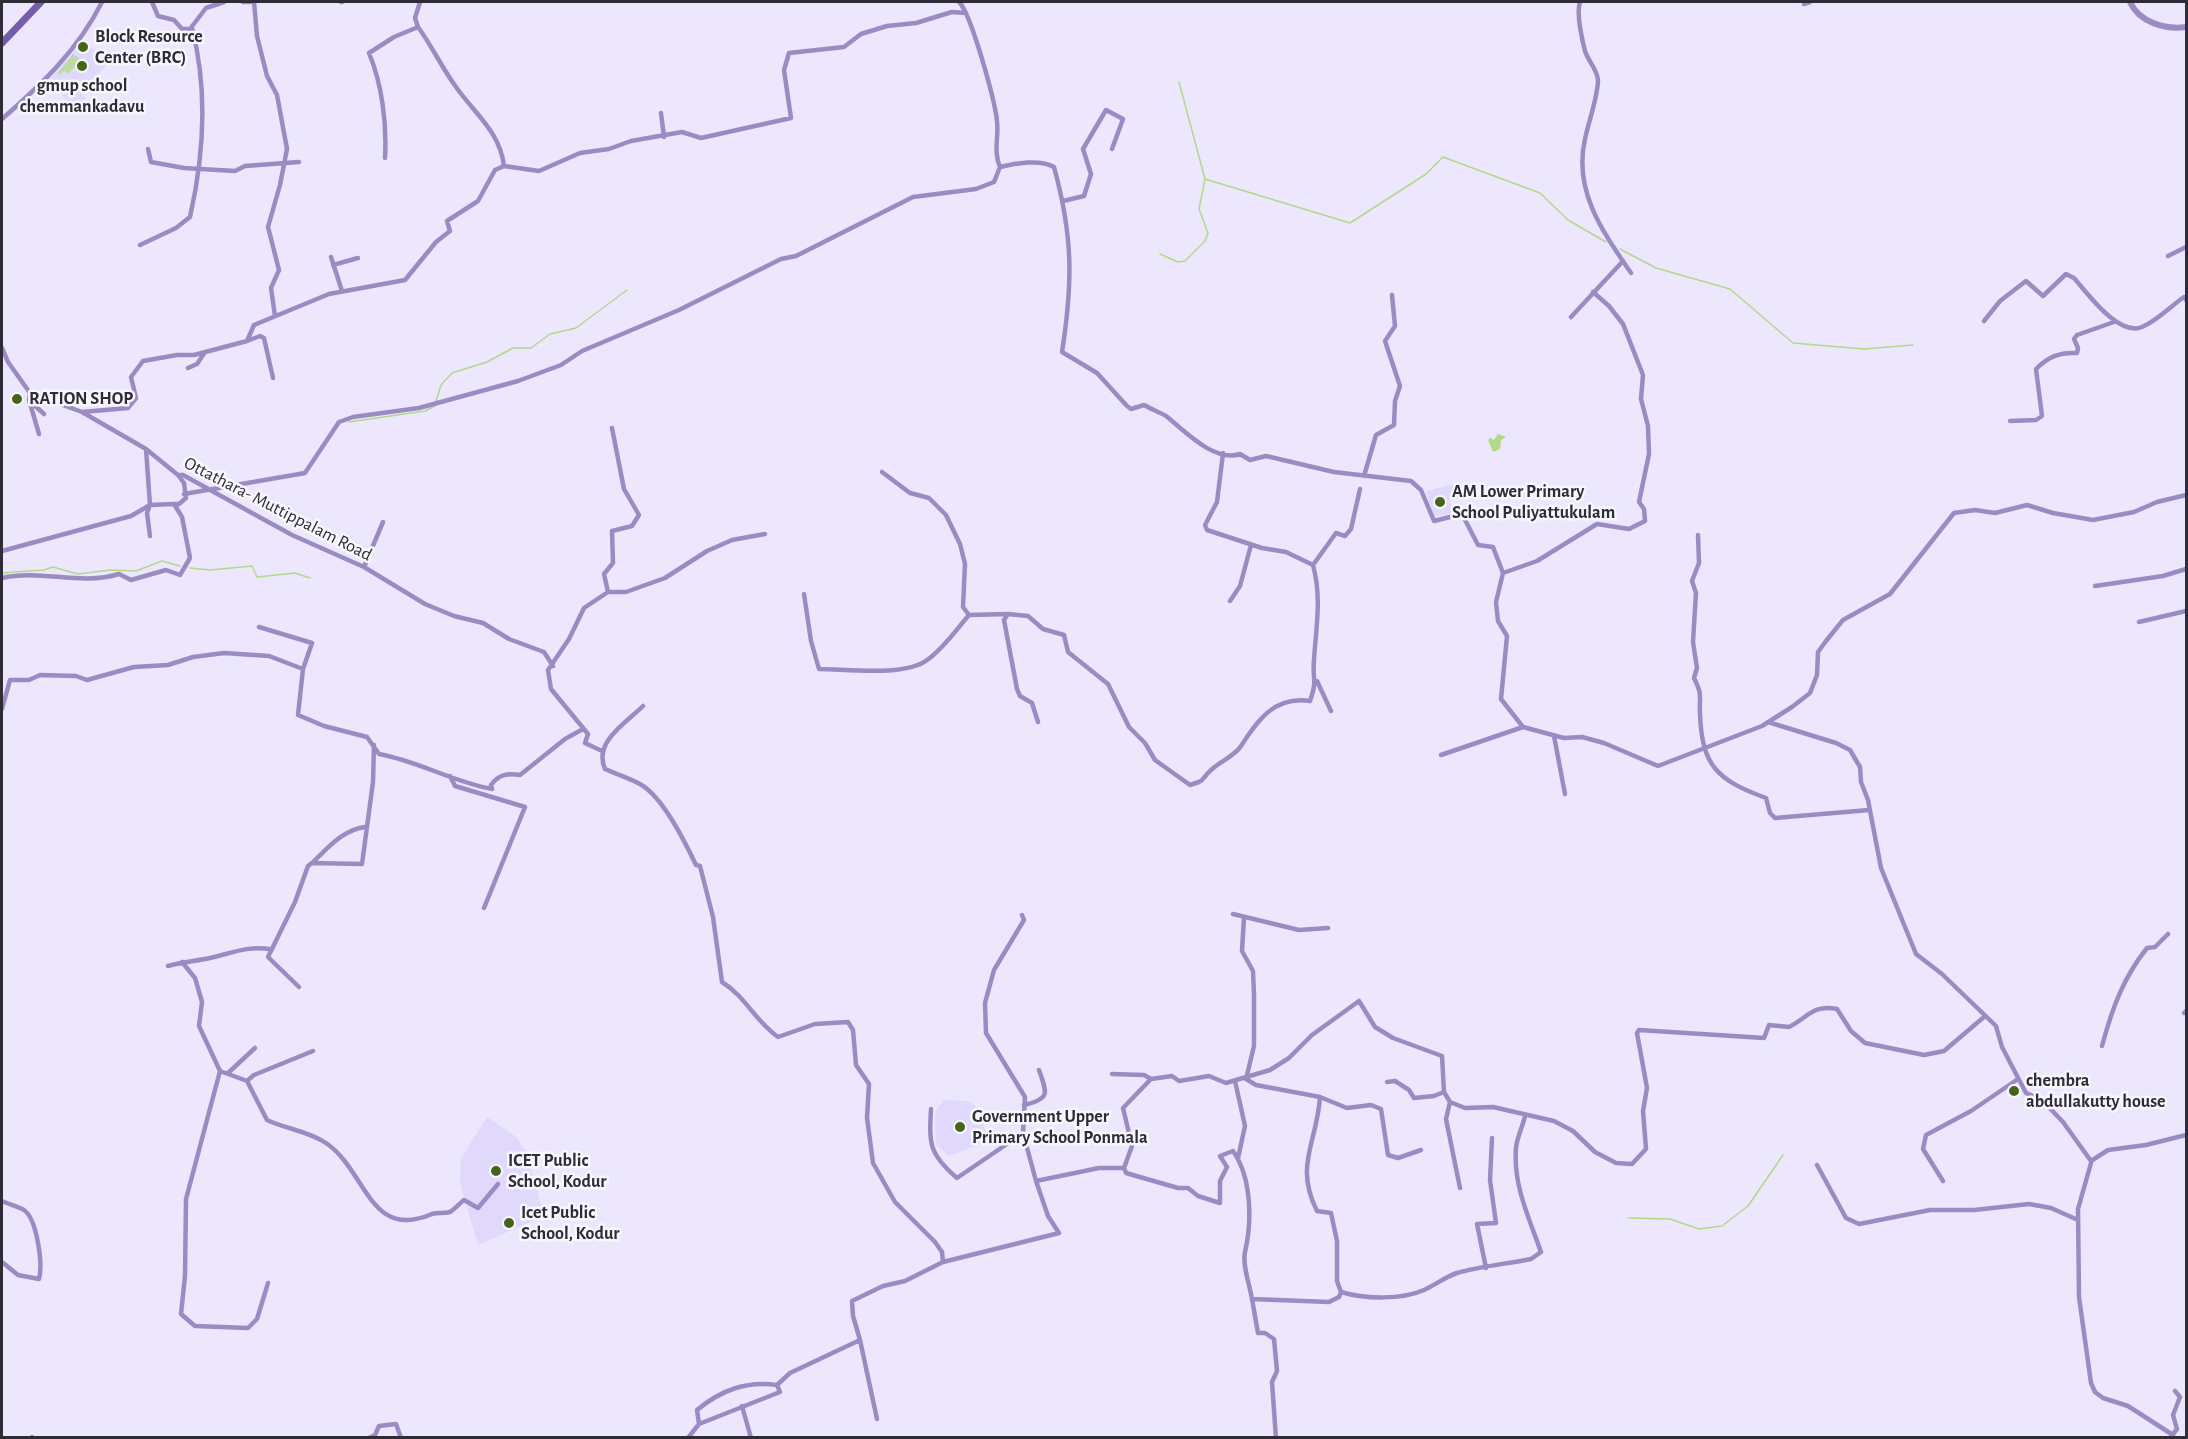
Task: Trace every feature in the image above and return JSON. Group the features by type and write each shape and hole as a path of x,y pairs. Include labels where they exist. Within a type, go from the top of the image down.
{"main road":[{"path":"2,43 41,2"}],"street":[{"path":"2,119 46,80 65,59 89,28 102,2"},
{"path":"152,2 161,18 174,20 182,29 192,28 206,8 224,2"},
{"path":"243,2 254,2 257,36 267,76 277,95 287,149 268,227 279,270 271,288 275,316"},
{"path":"420,2 415,18 418,27 456,87 487,123 502,152 504,166"},
{"path":"184,494 208,488 305,473 339,422 353,417 419,408 465,398 561,365 582,351 679,310 781,259 796,256 913,197 976,189 994,182 1000,167 996,156 997,118 988,79 966,13 959,2"},
{"path":"1580,2 1580,26 1586,52 1598,79 1583,148 1581,165 1583,185 1593,214 1631,273"},
{"path":"2130,2 2139,15 2151,23 2187,27"},
{"path":"247,341 254,325 307,301 342,291 405,280 436,242 450,231 447,220 478,201 495,170 504,166 539,171 579,153 682,132 701,138 791,118 784,70 789,53 844,47 861,34 886,26 916,23 952,12 966,13"},
{"path":"385,158 380,96 375,68 369,53 394,37 418,27"},
{"path":"140,245 163,231 176,228 190,217 199,167 202,96 198,50 192,28"},
{"path":"1064,201 1084,196 1091,168 1083,149 1106,110 1123,119 1112,149"},
{"path":"661,113 664,137"},
{"path":"148,149 151,162 184,168 199,167 235,171 245,166 299,162"},
{"path":"1000,167 1048,164 1054,167 1064,201 1071,256 1062,352 1096,373 1131,409 1144,405 1163,415 1196,443 1231,456 1240,454 1250,460 1266,456 1276,457 1364,476 1411,481 1421,490 1434,521 1462,513 1478,545 1493,547 1503,573 1496,602 1497,621 1507,636 1501,699 1523,727"},
{"path":"2168,256 2187,247"},
{"path":"331,257 342,291"},
{"path":"333,265 358,258"},
{"path":"1571,317 1623,261"},
{"path":"1984,321 2000,301 2026,281 2043,296 2066,274 2074,278 2114,322 2127,328 2141,328 2184,297 2187,300"},
{"path":"1503,573 1537,561 1597,524 1629,529 1645,521 1644,509 1639,502 1649,454 1648,426 1641,399 1642,375 1623,324 1609,306 1593,292"},
{"path":"1364,476 1376,435 1394,425 1395,401 1400,386 1385,341 1395,326 1392,295"},
{"path":"2010,421 2036,420 2042,417 2036,369 2053,356 2077,353 2078,348 2074,339 2077,335 2114,322"},
{"path":"81,412 128,408 135,398 131,377 143,362 205,352 260,336 264,338 273,378"},
{"path":"2,348 8,362 30,393 29,400 39,434"},
{"path":"188,368 197,364 205,352"},
{"path":"2,367 8,362"},
{"name":"Ottathara- Muttippalam Road","path":"30,393 81,412 146,449 178,475 183,475 208,488 292,535 364,567 425,604 467,620 483,623 509,639 544,652 553,666"},
{"path":"29,400 44,414"},
{"path":"608,592 604,574 614,563 612,531 632,526 639,515 624,489 612,428"},
{"path":"146,449 150,505 147,513 150,536"},
{"path":"1223,453 1217,502 1205,525 1206,530 1251,545 1286,552 1313,566"},
{"path":"882,472 910,493 929,498 946,514 960,544 965,564 963,607 969,615"},
{"path":"2,551 131,516 150,505 174,504 186,498 184,483 178,475"},
{"path":"1331,711 1316,679 1313,666 1319,600 1313,566 1336,533 1346,536 1351,529 1359,489"},
{"path":"1441,755 1523,727 1554,736 1582,737 1604,743 1658,766 1768,722 1810,693 1818,675 1818,652 1843,620 1890,594 1954,513 1975,510 1995,513 2026,505 2053,513 2093,520 2134,512 2187,495"},
{"path":"2,578 36,574 98,580 119,574 130,580 166,570 180,575 190,558 182,517 174,504"},
{"path":"364,567 383,522"},
{"path":"602,751 585,742 588,734 551,689 548,670 553,666 569,639 584,608 608,592 626,592 665,578 706,551 732,540 765,534"},
{"path":"1698,535 1699,563 1692,581 1696,593 1693,642 1697,668 1694,678 1702,695 1700,710 1702,750 1716,770 1732,784 1766,798 1770,813 1775,818 1869,810"},
{"path":"1230,601 1240,586 1251,545"},
{"path":"2095,586 2163,576 2187,569"},
{"path":"804,594 811,641 819,669 878,670 911,667 926,661 969,615 1028,616 1043,629 1064,635 1068,652 1108,684 1130,727 1145,743 1155,760 1190,784 1201,781 1226,757 1235,753 1262,716 1296,699 1310,701 1316,679"},
{"path":"2139,622 2187,611"},
{"path":"1008,614 1004,620 1017,689 1020,696 1032,703 1038,722"},
{"path":"259,627 312,644 303,669 298,715 324,726 367,737 379,754 423,765 492,789 496,779 508,773 520,775 565,739 583,729"},
{"path":"2,709 10,680 29,680 40,675 76,676 87,680 134,667 168,666 193,657 225,653 269,656 303,669"},
{"path":"643,706 614,733 602,751 600,758 605,768 640,784 652,794 683,838 696,865 700,866 713,917 722,982 746,1001 757,1019 778,1037 815,1024 848,1022 853,1030 856,1065 869,1084 867,1118 873,1162 895,1202 935,1242 942,1252 943,1262"},
{"path":"1768,722 1836,743 1850,750 1860,767 1861,782 1881,868 1916,954 1942,974 1984,1017 1996,1026 2002,1047 2026,1093 2041,1099 2063,1122 2091,1161 2108,1150 2146,1145 2187,1135"},
{"path":"1554,736 1564,794"},
{"path":"312,863 362,864 365,827 373,782 374,745"},
{"path":"450,776 455,786 525,807 484,908"},
{"path":"299,987 268,957 270,949 294,902 306,869 346,833 365,827"},
{"path":"1233,914 1299,930 1328,928"},
{"path":"878,1419 853,1316 852,1301 884,1286 905,1281 943,1262 1059,1233 1048,1216 1023,1133 1025,1097 986,1034 985,1003 994,970 1024,920 1022,915"},
{"path":"1244,917 1242,951 1253,970 1254,994 1254,1046 1246,1079"},
{"path":"2102,1046 2112,1009 2128,972 2147,948 2156,947 2168,934"},
{"path":"168,966 212,957 226,951 270,949"},
{"path":"182,962 195,978 202,1002 199,1026 220,1071 186,1199 185,1276 181,1314 195,1326 248,1328 257,1319 268,1283"},
{"path":"1112,1074 1144,1075 1151,1078 1172,1076 1179,1081 1209,1076 1226,1083 1246,1079 1289,1058 1312,1035 1359,1001 1375,1027 1393,1038 1442,1056 1444,1092 1450,1102 1466,1108 1493,1107 1554,1121 1573,1131 1595,1152 1616,1163 1632,1164 1646,1149 1643,1111 1647,1088 1636,1033 1639,1030 1764,1038 1769,1025 1789,1027 1806,1015 1827,1007 1837,1010 1851,1031 1865,1043 1924,1055 1944,1051 1984,1017"},
{"path":"228,1073 255,1048"},
{"path":"247,1081 254,1075 314,1051"},
{"path":"1024,1105 1042,1101 1045,1097 1046,1090 1039,1070"},
{"path":"220,1071 247,1081 267,1120 326,1143 355,1174 373,1203 385,1215 404,1222 418,1220 438,1212 450,1212 464,1200 478,1208 498,1184"},
{"path":"1151,1078 1123,1108 1132,1146 1124,1168 1126,1173 1178,1188 1188,1188 1198,1196 1220,1203 1220,1181 1227,1167 1220,1156 1233,1151 1242,1164 1250,1223 1250,1236 1245,1252 1258,1333 1265,1333 1274,1339 1277,1371 1272,1382 1276,1437"},
{"path":"1246,1079 1256,1085 1320,1097 1347,1108 1371,1106 1381,1109 1388,1155 1391,1158 1421,1150"},
{"path":"1943,1181 1923,1149 1926,1135 1971,1112 2018,1079"},
{"path":"1235,1081 1245,1126 1238,1158"},
{"path":"1387,1082 1395,1081 1408,1090 1414,1098 1434,1096 1444,1092"},
{"path":"1252,1299 1329,1302 1339,1297 1341,1292 1337,1281 1337,1241 1331,1213 1317,1211 1308,1194 1305,1175 1319,1115 1320,1097"},
{"path":"1450,1102 1446,1119 1460,1188"},
{"path":"931,1109 929,1142 946,1168 957,1178 1023,1133"},
{"path":"1341,1292 1354,1296 1387,1298 1424,1290 1433,1283 1457,1273 1531,1259 1541,1252 1527,1218 1516,1169 1516,1145 1526,1116"},
{"path":"1486,1268 1476,1224 1496,1223 1490,1180 1492,1138"},
{"path":"2091,1163 2080,1197 2078,1220 2082,1320 2095,1392 2147,1416 2172,1436 2177,1429 2173,1415 2180,1397 2175,1391"},
{"path":"1817,1165 1845,1218 1859,1224 1930,1210 1974,1210 2029,1204 2051,1208 2078,1220"},
{"path":"1036,1181 1099,1168 1124,1168"},
{"path":"2,1201 24,1210 33,1219 38,1248 39,1279 18,1275 2,1262"},
{"path":"777,1385 790,1373 860,1340"},
{"path":"699,1424 697,1410 727,1390 756,1382 777,1385"},
{"path":"688,1437 699,1424 780,1392 777,1385"},
{"path":"742,1406 751,1437"},
{"path":"369,1437 375,1434 379,1426 396,1424 401,1437"}],"shaded area":[{"path":"84,40 108,64 80,92 86,98 75,110 49,80"},
{"path":"73,54 81,60 68,74 64,71 60,75 58,73"},
{"path":"1498,434 1506,437 1501,440 1500,449 1493,452 1488,440 1490,438 1494,440"},
{"name":"AM Lower Primary School Puliyattukulam","path":"1456,483 1457,493 1450,500 1454,513 1434,517 1426,491"},
{"name":"Government Upper Primary School Ponmala","path":"943,1100 969,1101 981,1110 987,1142 949,1156 936,1145 935,1113"},
{"name":"ICET Public School, Kodur","path":"487,1117 515,1136 526,1151 544,1216 478,1245 460,1183 461,1158"}],"waterway":[{"path":"1160,254 1178,262 1185,261 1205,241 1208,233 1199,209 1205,179 1179,82"},
{"path":"1205,179 1350,223 1426,174 1443,157 1540,193 1568,220 1606,242"},
{"path":"1620,249 1656,268 1730,289 1793,343 1864,349 1913,345"},
{"path":"436,401 441,385 452,373 487,362 513,348 531,348 550,334 576,328 627,290"},
{"path":"349,422 425,411 435,406"},
{"path":"2,573 44,570 53,567 78,574 110,570 136,571 162,561 180,566"},
{"path":"190,568 210,570 252,566 257,577 295,573 310,578"},
{"path":"1629,1218 1670,1219 1699,1229 1722,1226 1748,1206 1783,1155"}],"place":[{"name":"Block Resource Center (BRC)","path":"83,47"},
{"name":"gmup school chemmankadavu","path":"82,66"},
{"name":"RATION SHOP","path":"17,399"},
{"name":"AM Lower Primary School Puliyattukulam","path":"1440,502"},
{"name":"chembra abdullakutty house","path":"2014,1091"},
{"name":"Government Upper Primary School Ponmala","path":"960,1127"},
{"name":"ICET Public School, Kodur","path":"496,1171"},
{"name":"Icet Public School, Kodur","path":"509,1223"}]}
